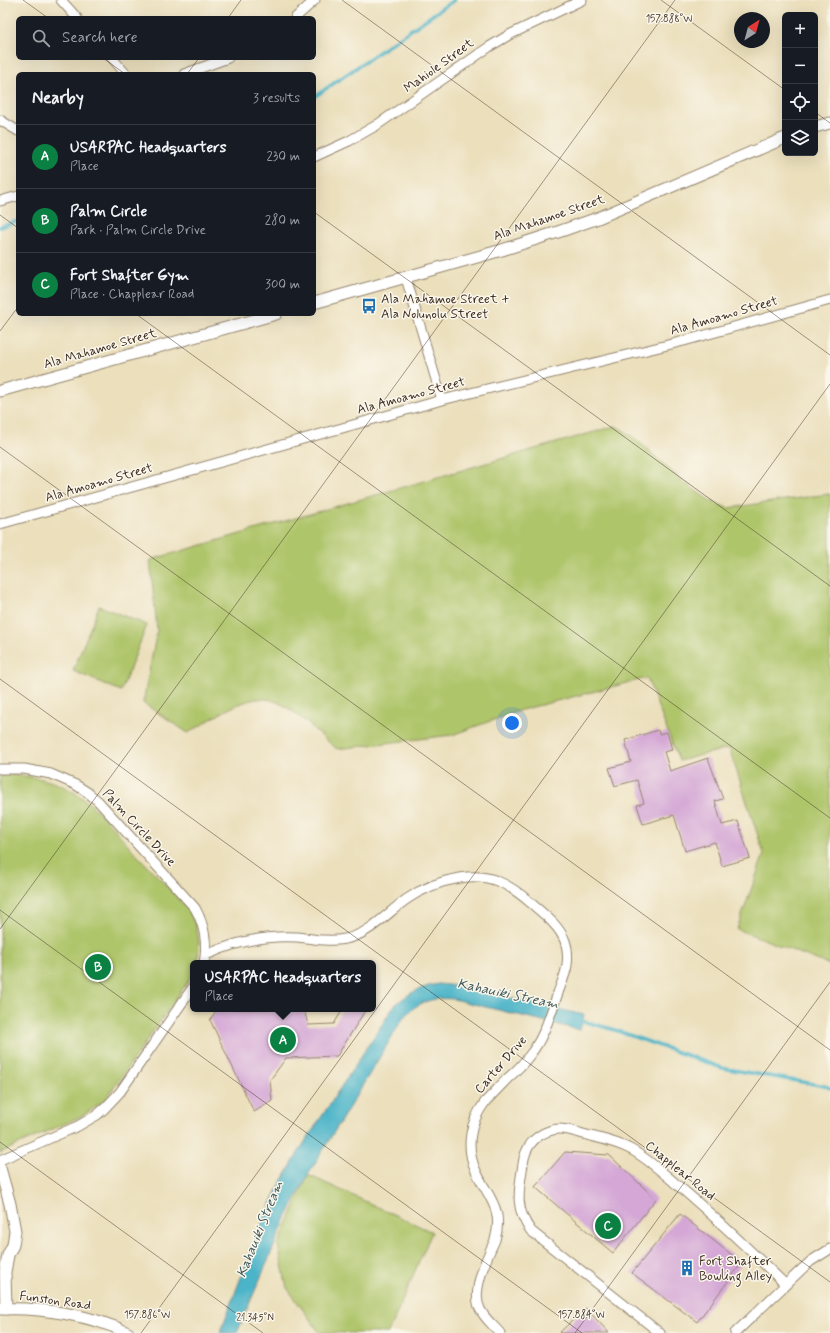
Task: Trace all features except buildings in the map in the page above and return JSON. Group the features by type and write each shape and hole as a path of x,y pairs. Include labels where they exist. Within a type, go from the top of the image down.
{"street":[{"path":"61,0 75,16"},
{"path":"296,16 315,0"},
{"name":"Mahiole Street","path":"316,155 349,141 377,125 489,47 582,0"},
{"path":"114,60 124,72"},
{"path":"190,72 222,60"},
{"path":"0,120 16,130"},
{"path":"818,126 830,123"},
{"name":"Ala Mahamoe Street","path":"316,303 502,250 558,232 591,220 782,139"},
{"path":"0,201 16,197"},
{"path":"406,278 442,400"},
{"name":"Ala Amoamo Street","path":"0,524 442,400 684,341 830,300"},
{"name":"Ala Mahamoe Street","path":"0,391 269,316"},
{"name":"Palm Circle Drive","path":"0,769 24,769 51,774 76,785 98,801 195,908 205,933 205,959"},
{"name":"Carter Drive","path":"205,959 236,943 267,938 283,937 313,940 339,940 352,938 365,932 408,898 421,891 448,880 473,876 486,877 498,881 521,895 561,933 567,949 567,967 547,1024 537,1046 530,1055 485,1102 475,1118 470,1137 470,1150 473,1163 476,1172 494,1203 497,1218 497,1233 477,1288 477,1301 482,1313 500,1333"},
{"path":"0,1160 78,1126 97,1115 105,1108 120,1092 190,990"},
{"name":"Chapplear Road","path":"660,1333 531,1230 522,1216 518,1201 525,1153 533,1141 545,1132 566,1129 621,1145 640,1155 702,1205 785,1284"},
{"path":"0,1168 10,1204 15,1231 13,1245 8,1255 5,1272 3,1309"},
{"path":"735,1333 785,1284 810,1262 830,1249"},
{"name":"Funston Road","path":"3,1309 71,1314 106,1324 128,1333"}],"green space":[{"path":"615,426 638,441 680,479 710,501 728,508 830,494 830,965 737,929 764,854 729,748 679,761 647,678 521,710 452,735 337,749 293,712 271,700 254,699 245,702 223,712 188,733 143,703 157,630 150,560"},
{"path":"99,606 147,625 121,691 73,671"},
{"path":"10,775 33,777 52,782 69,789 84,799 110,824 171,890 189,912 197,930 199,950 197,960 190,960 189,980 108,1096 84,1115 0,1153 0,776"},
{"path":"308,1175 432,1232 388,1333 320,1333 287,1288 278,1245"}],"water":[{"path":"438,984 458,986 584,1015 580,1030 453,999 434,999 418,1005 412,1010 400,1023 306,1178 286,1218 237,1333 220,1333 258,1232 280,1185 301,1148 394,1006 414,992 425,987"}],"waterway":[{"path":"316,96 454,0"},
{"path":"0,227 16,222"},
{"name":"Kahauiki Stream","path":"578,1020 612,1029 722,1068 830,1088"}],"place":[{"name":"Ala Mahamoe Street + Ala Nolunolu Street","path":"369,306"},
{"name":"Palm Circle","path":"98,967"},
{"name":"USARPAC Headquarters","path":"283,1040"},
{"name":"Fort Shafter Gym","path":"608,1226"},
{"name":"Fort Shafter Bowling Alley","path":"687,1268"}]}
